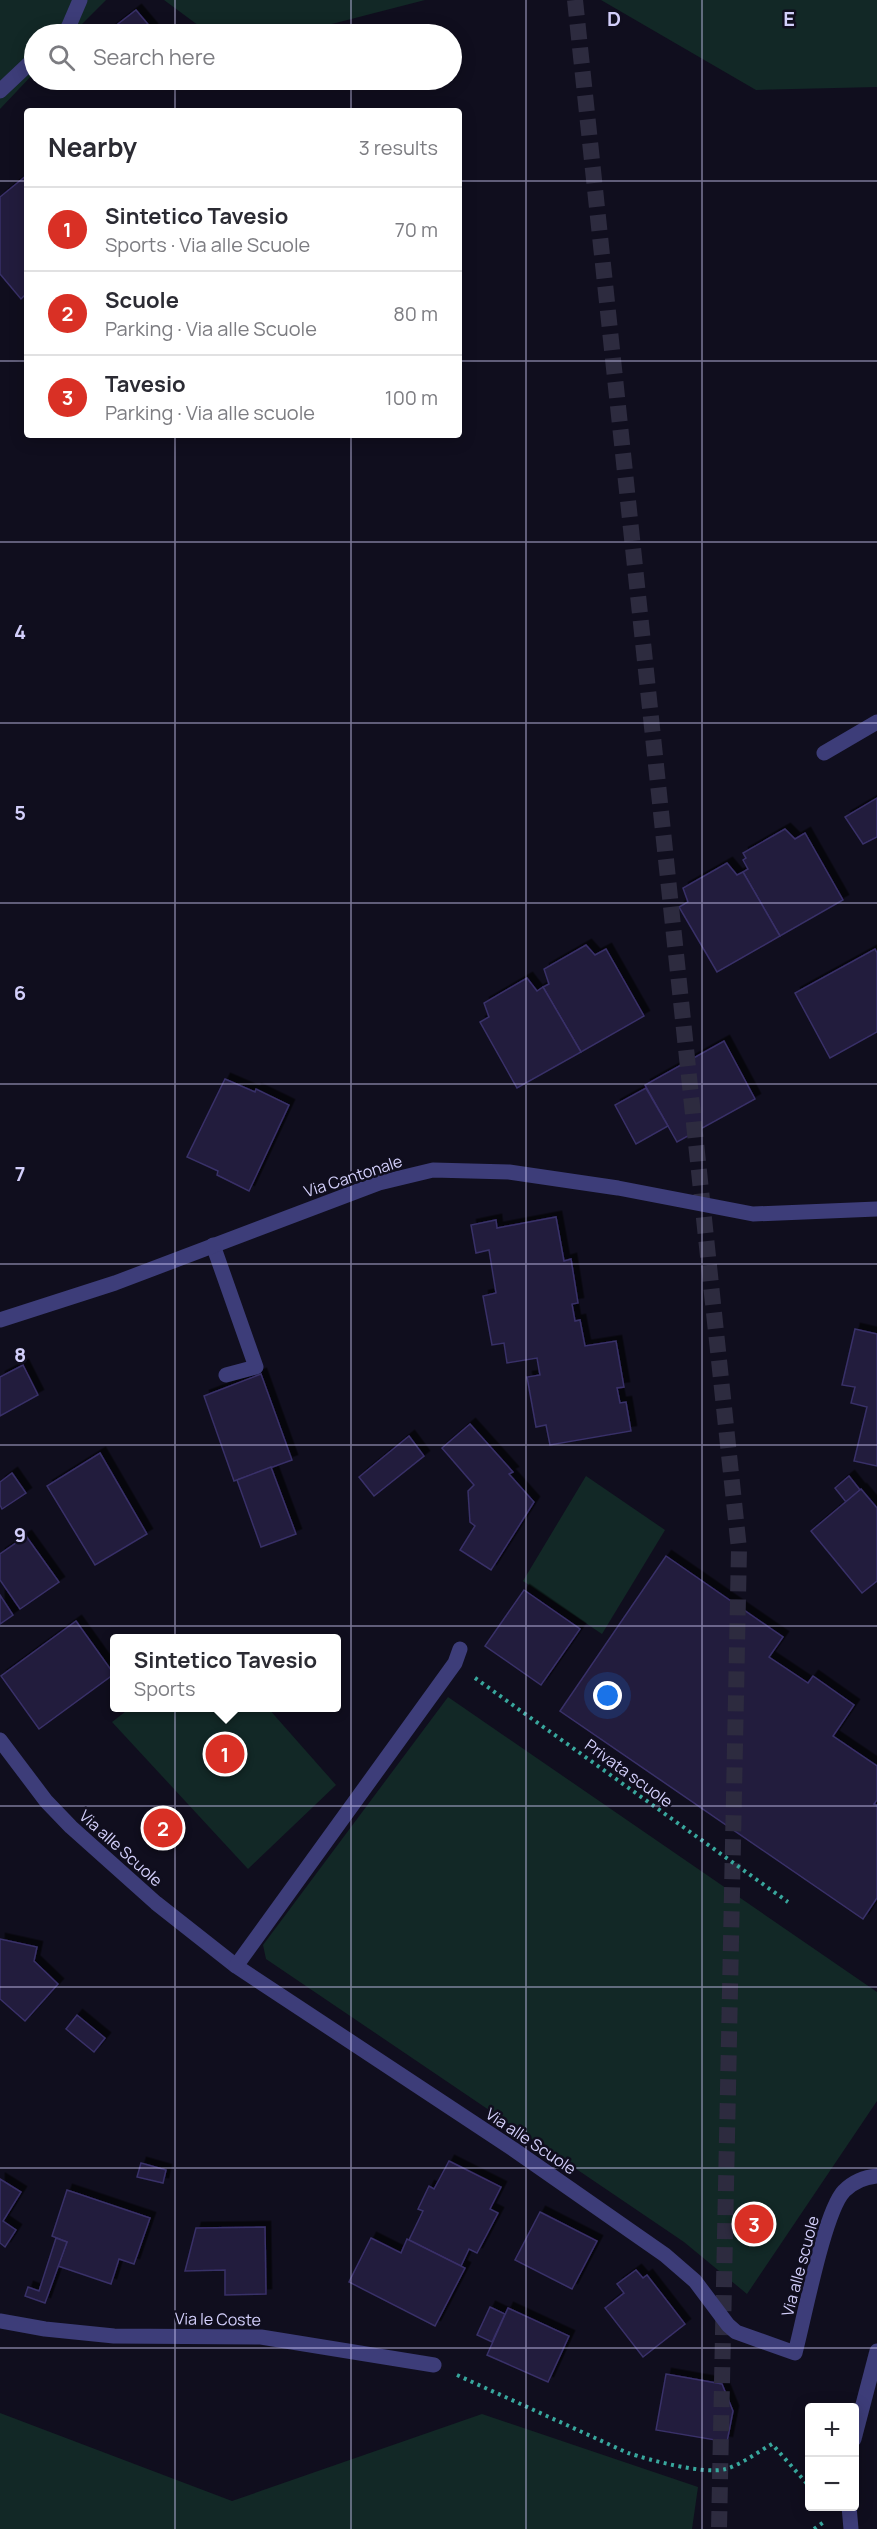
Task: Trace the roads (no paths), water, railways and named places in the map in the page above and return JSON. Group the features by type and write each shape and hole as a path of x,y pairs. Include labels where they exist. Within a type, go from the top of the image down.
{"street":[{"path":"70,24 80,0"},
{"path":"0,91 24,68"},
{"path":"824,753 877,722"},
{"name":"Via Cantonale","path":"0,1320 115,1284 379,1183 433,1170 509,1172 618,1188 753,1214 877,1209"},
{"path":"213,1245 256,1367 226,1375"},
{"path":"236,1966 458,1656"},
{"name":"Via alle Scuole","path":"0,1740 46,1801 70,1827 156,1903 236,1966 513,2149 665,2255 695,2281 728,2325 736,2332 795,2353"},
{"name":"Via alle scuole","path":"795,2353 826,2228 836,2203 843,2192 857,2181 877,2176"},
{"name":"Via le Coste","path":"0,2321 45,2329 114,2336 261,2337 434,2365"},
{"path":"859,2423 877,2351"},
{"path":"849,2511 851,2529"}],"tunnel":[{"path":"575,0 739,1549 719,2529"}],"place":[{"name":"Sintetico Tavesio","path":"225,1754"},
{"name":"Scuole","path":"163,1828"},
{"name":"Tavesio","path":"754,2224"}]}
